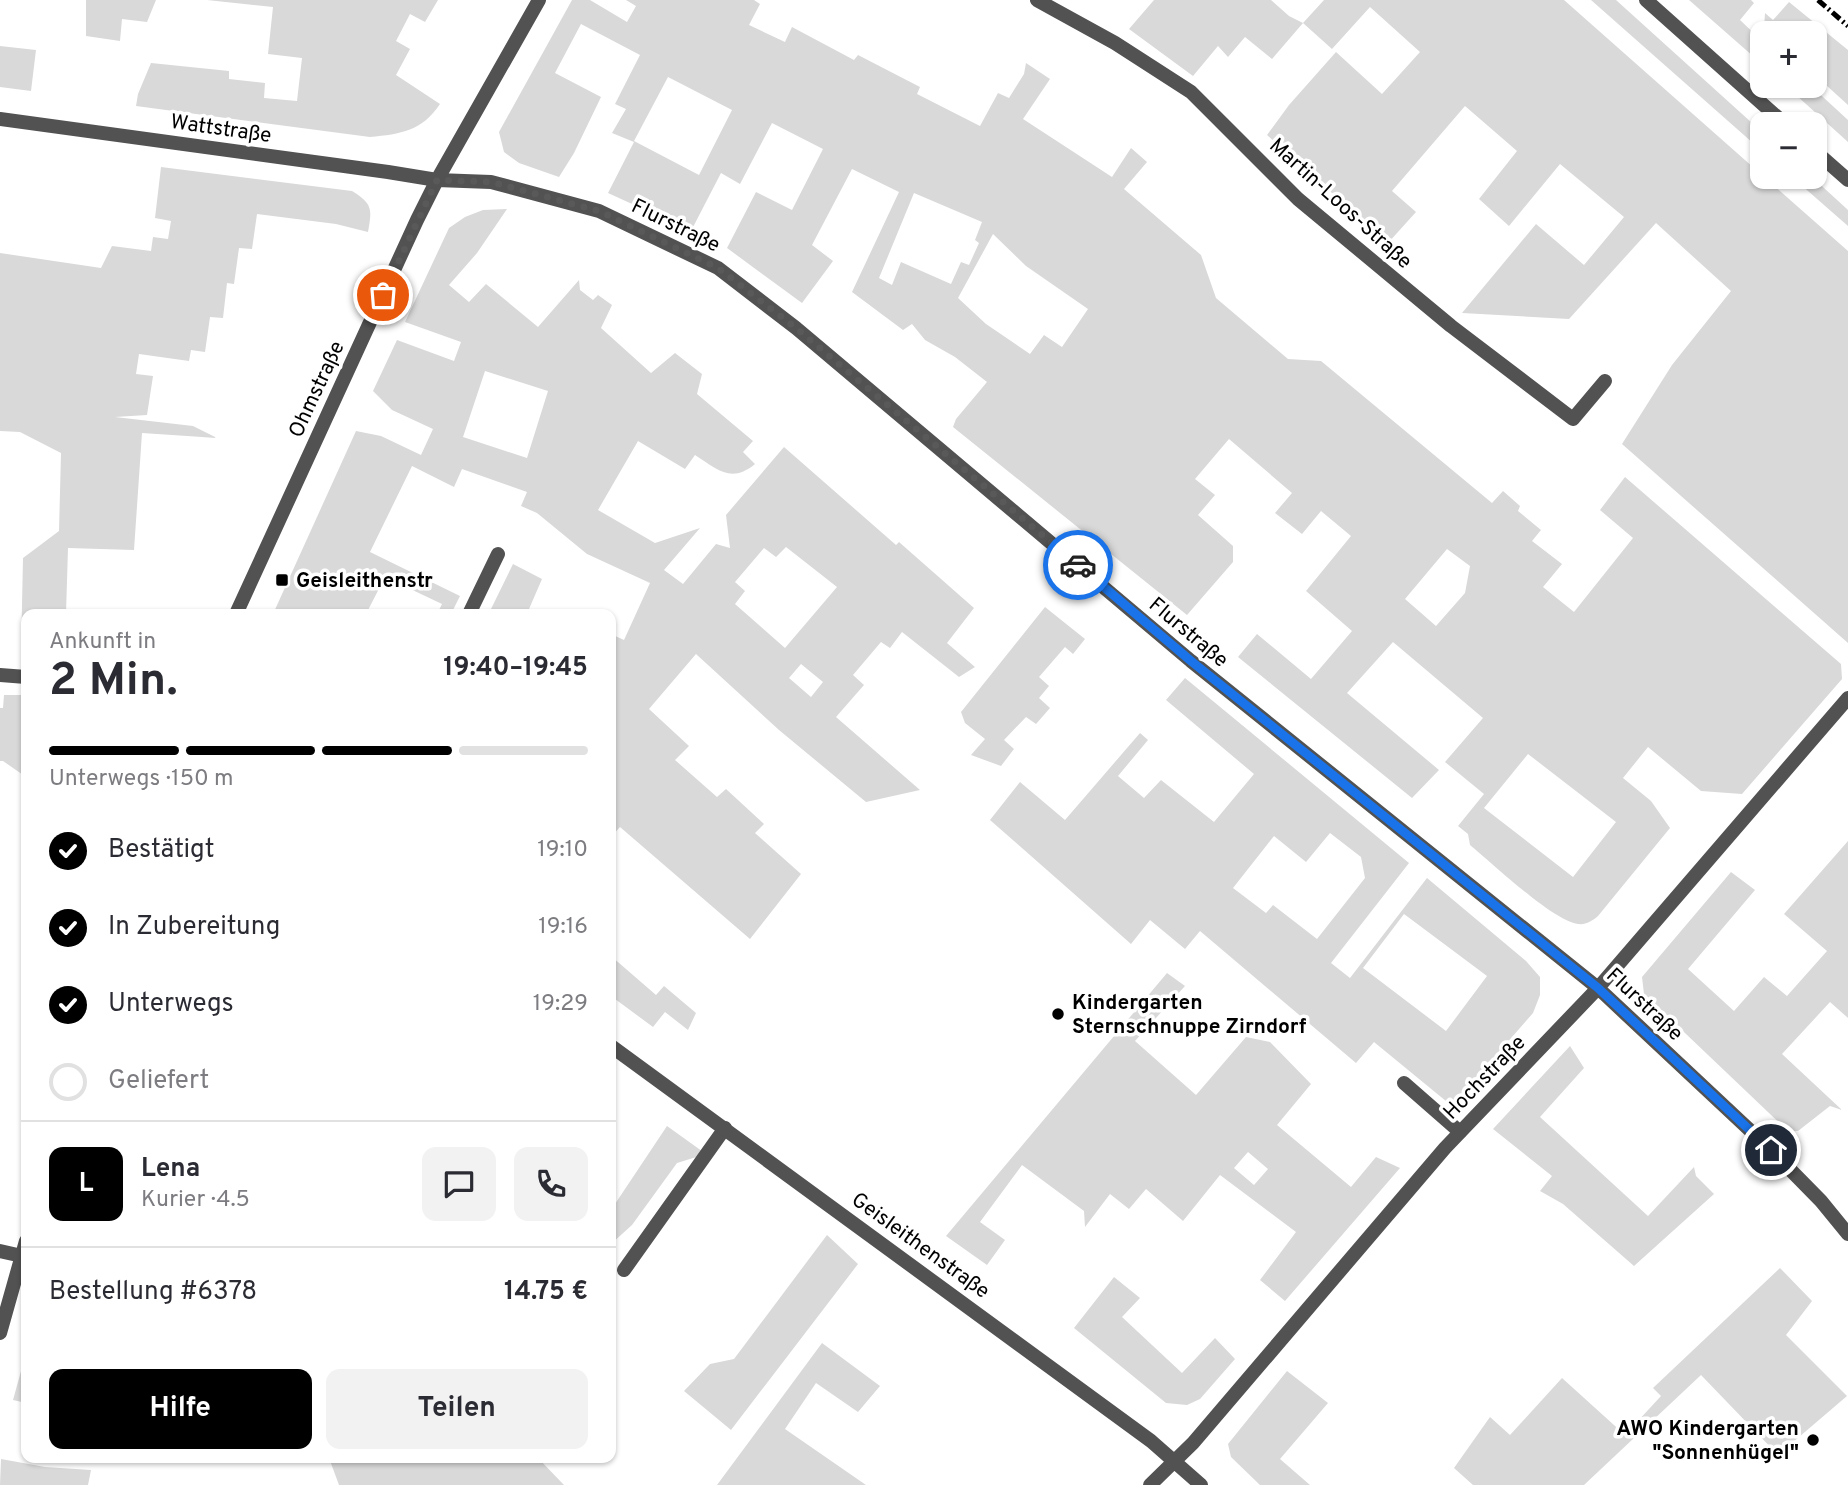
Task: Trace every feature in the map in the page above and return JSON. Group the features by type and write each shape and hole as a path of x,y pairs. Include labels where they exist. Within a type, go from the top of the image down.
{"street":[{"name":"Ohmstraße","path":"238,609 437,180 539,0"},
{"name":"Martin-Loos-Straße","path":"1037,0 1115,43 1191,92 1298,199 1451,326 1573,419 1605,381"},
{"path":"1646,0 1772,112"},
{"name":"Wattstraße","path":"0,119 437,180"},
{"path":"1827,162 1848,180"},
{"name":"Flurstraße","path":"437,180 491,182 599,211 718,268 805,336 1191,661 1598,988 1771,1150 1821,1201 1848,1234"},
{"path":"471,609 498,554"},
{"path":"0,675 21,677"},
{"name":"Hochstraße","path":"1150,1485 1175,1462 1460,1132 1598,988 1848,698"},
{"name":"Geisleithenstraße","path":"616,1050 1140,1432 1201,1485"},
{"path":"1404,1083 1460,1132"},
{"path":"624,1270 725,1128"},
{"path":"0,1251 21,1248"},
{"path":"0,1334 21,1259"}],"shaded area":[{"path":"86,0 156,0 147,22 122,19 120,41 86,36"},
{"path":"207,0 438,0 425,22 410,14 396,41 410,49 396,75 440,104 426,120 410,130 370,137 136,106 151,63 229,71 229,79 265,83 264,98 297,101 302,58 268,54 273,7"},
{"path":"572,0 590,0 627,22 636,6 626,0 754,0 760,4 749,25 785,42 792,27 854,60 858,55 920,87 917,94 980,126 998,93 1009,98 1024,74 1026,63 1050,79 1023,119 1112,177 1131,148 1147,162 1124,189 1201,255 1216,298 1288,359 1321,361 1492,503 1503,491 1520,506 1518,511 1541,530 1532,541 1562,564 1543,587 1574,612 1633,538 1600,510 1625,477 1841,664 1842,679 1742,794 1701,791 1648,747 1623,778 1651,801 1670,828 1598,916 1584,924 1567,920 1507,877 1470,845 1468,834 1458,826 1484,794 1445,762 1483,718 1393,642 1347,693 1439,770 1412,798 1238,657 1257,634 1311,679 1352,631 1306,591 1351,536 1321,511 1302,534 1275,513 1292,493 1229,439 1195,479 1215,495 1198,515 1233,546 1233,562 1187,615 953,427 956,419 987,382 955,357 925,340 912,324 903,330 852,292 899,192 852,169 812,245 833,261 802,303 727,248 756,192 792,210 823,149 772,123 740,184 721,173 691,231 608,193 634,142 612,133 626,109 615,104 640,55 581,24 555,73 601,97 574,153 559,177 519,163 504,152 499,132","holes":["668,77 732,110 699,175 634,141","914,193 982,222 975,240 979,243 969,265 961,262 951,284 901,262 892,285 879,278","993,234 1026,266 1088,309 1062,347 1044,335 1030,354 986,324 958,298","1447,549 1470,566 1465,593 1436,626 1405,599","1528,754 1616,822 1573,877 1484,808"]},
{"path":"1154,0 1271,0 1289,16 1303,23 1272,59 1245,37 1228,57 1218,46 1193,76 1129,29"},
{"path":"1324,0 1564,0 1750,164 1750,189 1778,189 1848,251 1848,643 1622,444 1672,365 1731,291 1656,223 1569,319 1462,313 1536,224 1584,265 1624,217 1560,164 1509,226 1479,199 1517,151 1465,106 1392,191 1416,212 1388,243 1267,135 1289,105 1336,52 1382,94 1420,52 1370,7 1332,49 1303,23"},
{"path":"1591,0 1616,0 1750,121 1750,140"},
{"path":"1689,0 1751,0 1754,3 1740,20 1750,30 1750,53"},
{"path":"1789,2 1812,21 1764,21 1765,13 1773,20"},
{"path":"1827,33 1848,50 1848,105 1827,86"},
{"path":"0,46 36,50 31,91 0,87"},
{"path":"1799,98 1824,98 1848,120 1848,142 1827,123 1827,112 1815,112"},
{"path":"161,167 352,191 367,204 370,218 368,232 336,224 257,214 252,249 239,248 234,284 227,283 223,318 210,317 205,352 191,350 189,361 139,354 136,374 153,376 147,415 115,417 193,426 217,438 142,433 134,550 68,548 66,609 22,609 23,558 59,531 61,453 20,432 0,431 0,253 101,268 112,246 151,251 153,237 168,239 171,221 155,218"},
{"path":"1806,189 1825,189 1848,210 1848,226"},
{"path":"507,209 477,253 449,285 469,302 486,284 538,327 579,280 580,290 593,300 598,295 612,305 601,328 651,373 675,353 702,374 697,394 753,441 743,452 755,464 739,473 731,474 717,469 695,455 685,469 638,441 598,510 655,543 700,528 664,570 683,584 716,544 730,548 726,515 784,447 896,545 899,542 974,608 947,643 975,667 959,677 902,632 890,648 881,642 853,675 864,685 836,717 920,790 866,802 779,730 696,654 649,709 689,746 675,760 717,797 726,789 764,824 755,833 801,874 750,939 620,827 616,831 616,636 624,640 650,583 587,554 537,513 521,506 527,492 462,469 454,487 412,466 370,552 460,596 454,609 440,609 442,604 385,577 369,609 275,609 356,431 381,436 421,455 433,429 392,410 373,391 397,340 454,361 461,342 405,322 449,228 465,217 483,210","holes":["485,371 548,391 527,458 463,437","786,547 837,587 785,648 735,604 745,591 735,582 764,548 776,557","801,664 823,682 811,697 789,678"]},
{"path":"513,564 542,579 529,609 491,609"},
{"path":"1045,607 1085,639 1073,654 1065,647 1039,677 1049,686 1039,698 1050,708 1036,724 1026,717 1004,740 1014,749 1001,766 971,755 985,739 965,723 961,712"},
{"path":"1185,678 1409,863 1331,963 1350,978 1427,878 1526,961 1540,977 1540,995 1533,1013 1452,1106 1374,1042 1356,1063 1200,931 1185,949 1150,920 1131,944 990,820 1020,782 1065,820 1140,733 1148,740 1118,776 1144,798 1161,780 1214,822 1254,774 1166,700","holes":["1330,833 1361,857 1365,878 1317,939 1273,905 1266,913 1233,888 1274,836 1306,862","1404,914 1487,976 1446,1031 1363,968"]},
{"path":"4,695 21,695 21,774 0,761 0,708 3,708"},
{"path":"1848,841 1848,1018 1830,1002 1782,1054 1842,1110 1830,1106 1798,1131 1788,1131 1644,994 1642,977 1731,872 1755,890 1688,969 1734,1011 1764,977 1787,996 1827,951 1784,914"},
{"path":"616,960 656,995 664,986 696,1013 688,1030 665,1012 653,1027 616,1000"},
{"path":"1167,973 1185,986 1135,1041 1196,1095 1246,1037 1270,1042 1311,1084 1277,1125 1351,1187 1376,1157 1400,1168 1285,1301 1260,1280 1296,1232 1220,1175 1183,1221 1146,1189 1129,1209 1110,1194 1085,1227 1084,1211 1022,1165 980,1222 1005,1240 987,1265 946,1236","holes":["1248,1152 1268,1169 1254,1185 1234,1168"]},
{"path":"1570,1046 1584,1068 1540,1117 1648,1216 1694,1167 1696,1176 1714,1194 1634,1266 1563,1204 1540,1191 1552,1176 1493,1129"},
{"path":"667,1126 706,1154 677,1163 632,1225 616,1239 616,1202"},
{"path":"827,1235 858,1264 731,1430 684,1391 710,1364 734,1359"},
{"path":"1780,1268 1812,1301 1786,1335 1847,1396 1778,1455 1701,1375 1584,1485 1473,1485 1454,1468 1490,1417 1510,1435 1562,1378 1625,1435 1661,1396 1653,1388"},
{"path":"1114,1277 1140,1298 1122,1317 1182,1373 1215,1338 1235,1359 1200,1399 1187,1405 1166,1403 1074,1328"},
{"path":"822,1343 880,1386 858,1412 816,1383 785,1429 866,1485 717,1485"},
{"path":"21,1371 21,1402 13,1400"},
{"path":"1287,1371 1328,1403 1280,1459 1310,1485 1260,1485 1231,1457 1228,1444"},
{"path":"1,1459 45,1467 91,1470 88,1485 0,1485"},
{"path":"331,1463 543,1463 564,1485 339,1485"}],"railway":[{"path":"1818,0 1848,26"}],"way so far":[{"path":"383,295 437,180 491,182 599,211 718,268 796,328 1078,565"}],"place":[{"name":"Geisleithenstr","path":"282,580"},
{"name":"Kindergarten Sternschnuppe Zirndorf","path":"1058,1014"},
{"name":"AWO Kindergarten \"Sonnenhügel\"","path":"1813,1440"}],"route":[{"path":"1078,565 1191,661 1598,988 1771,1150"}]}
